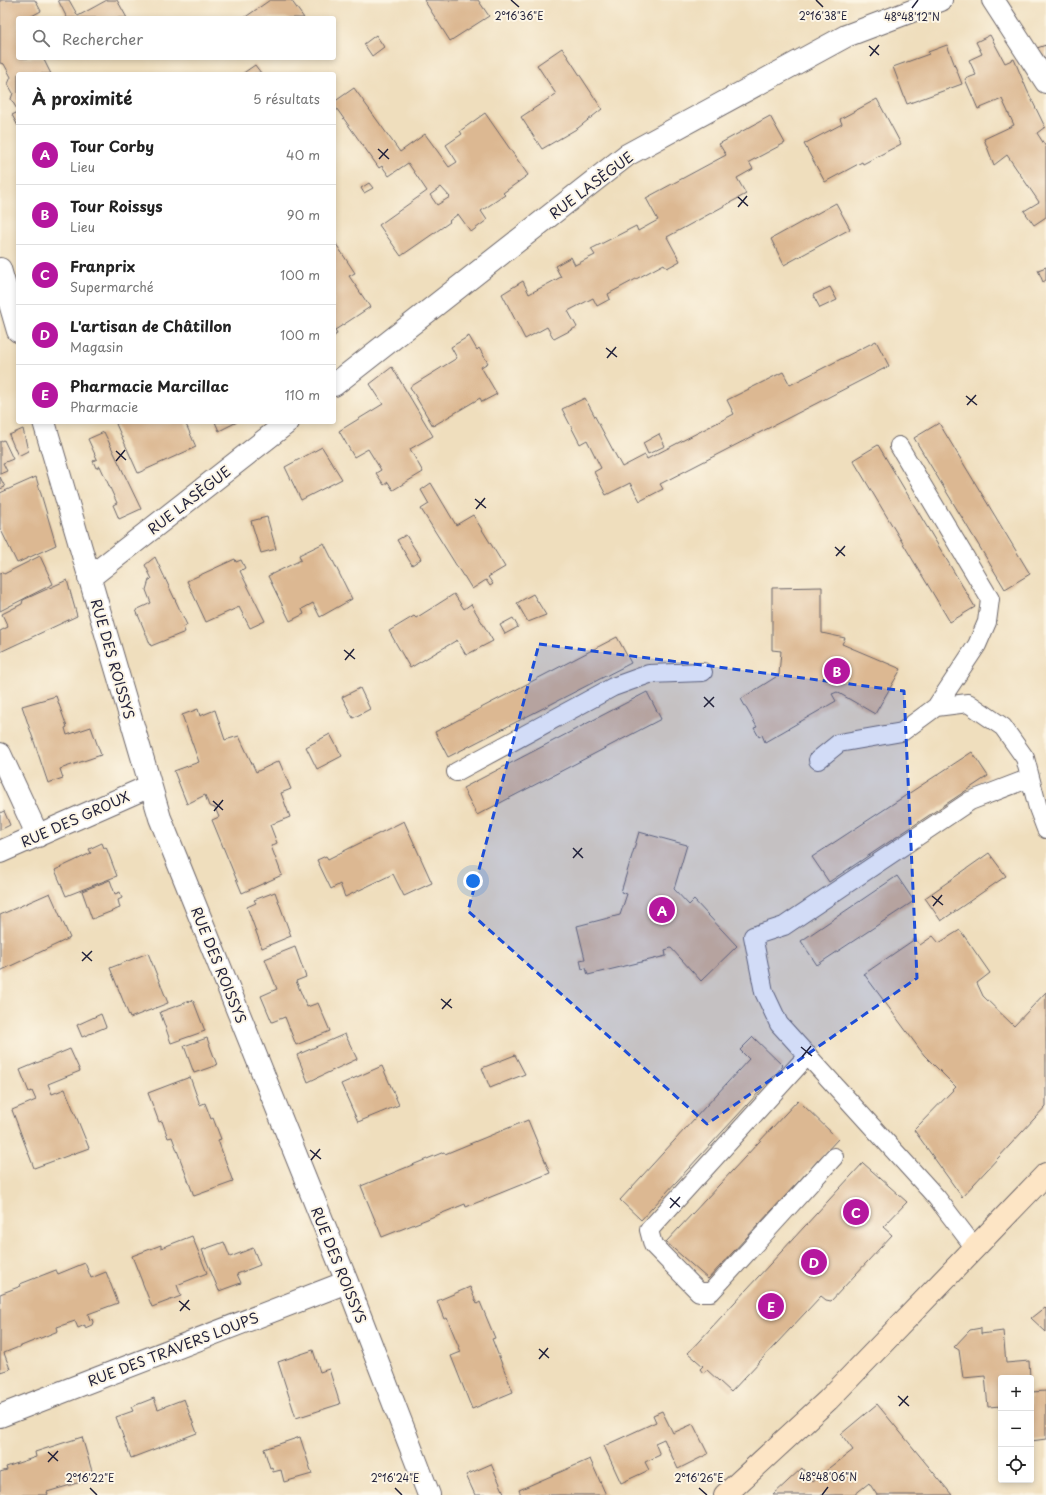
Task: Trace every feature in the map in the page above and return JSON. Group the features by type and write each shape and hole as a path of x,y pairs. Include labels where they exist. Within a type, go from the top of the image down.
{"main road":[{"path":"725,1495 828,1400 1046,1174"}],"street":[{"name":"RUE LASÈGUE","path":"336,383 627,155 846,36 941,0"},
{"path":"993,0 1046,82"},
{"path":"0,269 16,324"},
{"name":"RUE DES ROISSYS","path":"45,424 150,786 163,825 347,1282 428,1495"},
{"name":"RUE LASÈGUE","path":"89,578 285,424"},
{"path":"0,754 38,836"},
{"name":"RUE DES GROUX","path":"0,852 150,786"},
{"name":"RUE DES TRAVERS LOUPS","path":"0,1416 347,1282"}],"lane":[{"path":"818,760 839,743 902,732 936,707 977,645 987,622 990,599 899,446"},
{"path":"456,772 613,687 649,674 703,672"},
{"path":"936,707 968,704 1003,727 1025,758 1038,808 1046,829"},
{"path":"975,1248 937,1198 779,1024 764,992 754,936 784,926 970,801 1030,778"},
{"path":"808,1055 650,1230 653,1245 699,1292 711,1292 834,1157"}],"highlighted area":[{"path":"539,644 904,691 917,978 707,1124 468,911"}],"building":[{"path":"0,0 35,0 41,11 32,16 16,16 16,60 44,60 50,72 16,72 16,108 11,99 13,93 8,84 11,77 4,64 0,63"},
{"path":"58,0 69,0 78,16 66,16"},
{"path":"107,0 117,0 126,16 78,16"},
{"path":"270,0 291,0 303,16 247,16"},
{"path":"424,0 478,0 489,16 450,41"},
{"path":"376,35 384,47 372,56 364,44"},
{"path":"990,35 1005,63 1014,59 1045,127 1037,133 1046,147 1046,217 1034,225 1024,211 1039,202 1007,155 994,165 984,139 1014,125 1002,99 978,109 965,79 976,75 969,60 982,54 976,42"},
{"path":"947,45 962,84 907,104 893,67 929,54 928,52"},
{"path":"1046,45 1046,60 1037,48"},
{"path":"562,48 602,109 578,128 542,149 521,117 556,94 537,65"},
{"path":"255,65 260,72 245,72"},
{"path":"354,88 400,152 425,134 449,167 457,162 446,145 462,134 460,131 485,113 528,175 503,193 505,195 481,211 487,220 471,232 458,214 449,221 450,222 401,256 379,225 427,191 408,163 389,176 382,166 379,168 336,108 336,101","holes":["441,187 450,197 437,205 430,195"]},
{"path":"877,99 901,144 863,164 862,162 825,182 804,144 842,124 840,119"},
{"path":"16,113 16,122 12,115"},
{"path":"770,116 785,143 749,162 753,169 737,178 746,194 667,237 680,261 667,268 664,264 608,294 610,299 597,306 593,298 568,311 577,327 554,339 547,327 525,339 502,294 523,281 529,294 561,277 555,266 571,257 575,265 595,255 591,249 636,226 638,231 658,220 646,198 726,155 719,144"},
{"path":"369,183 373,188 364,193 361,188"},
{"path":"836,203 850,229 784,265 771,239"},
{"path":"336,244 355,273 349,276 370,307 336,329"},
{"path":"1046,267 1046,280 1043,282 1038,270"},
{"path":"830,287 837,300 820,308 813,295"},
{"path":"469,336 477,350 479,348 488,363 481,367 497,394 482,402 480,398 433,426 410,387 457,358 451,347"},
{"path":"876,341 889,366 660,484 663,489 640,501 630,483 606,495 594,472 601,468 587,440 580,444 562,409 585,398 622,467 645,455 647,459 734,414 727,400 783,372 790,385"},
{"path":"392,367 433,436 410,449 423,472 393,490 388,482 384,485 376,473 381,470 368,449 354,457 339,431 383,404 370,384"},
{"path":"939,423 1030,574 1005,589 914,438"},
{"path":"116,424 186,424 196,447 138,473"},
{"path":"216,424 233,424 219,431"},
{"path":"23,429 28,451 18,456 9,435"},
{"path":"104,432 141,509 119,519 113,505 117,503 100,466 96,468 93,461 97,459 88,439"},
{"path":"659,434 665,446 648,454 643,443"},
{"path":"4,440 13,459 3,463 7,471 0,474 0,442"},
{"path":"878,445 975,607 950,622 853,460"},
{"path":"322,447 342,479 301,500 285,467"},
{"path":"0,477 5,487 0,489"},
{"path":"36,477 56,545 17,563 0,528 0,493"},
{"path":"431,483 456,525 473,515 505,567 488,577 493,584 490,586 486,580 472,589 421,509 429,504 421,490"},
{"path":"267,517 276,549 261,553 251,521"},
{"path":"406,535 421,559 412,565 397,540"},
{"path":"324,543 352,599 320,617 313,603 302,609 304,614 290,621 268,576 301,560 299,555"},
{"path":"40,556 53,584 0,611 0,573 3,572 4,574"},
{"path":"155,557 187,625 183,627 185,632 151,646 136,610 151,603 146,590 149,580 152,579 145,565"},
{"path":"235,559 236,562 241,560 245,568 240,571 265,621 250,628 239,607 206,622 187,581"},
{"path":"67,580 77,616 0,652 0,631 8,627 2,614 22,604 23,600"},
{"path":"822,587 822,633 845,638 842,644 901,669 875,714 837,692 832,694 836,701 765,742 762,735 759,737 754,728 757,727 741,699 779,675 781,651 772,650 772,588"},
{"path":"454,594 464,609 471,604 493,641 466,655 457,640 410,668 389,631 414,616 416,618"},
{"path":"533,594 546,615 528,622 517,603"},
{"path":"513,618 518,627 505,634 500,625"},
{"path":"617,637 631,663 448,757 435,732"},
{"path":"360,688 370,709 353,718 342,697"},
{"path":"647,692 661,719 477,815 463,788"},
{"path":"56,696 67,727 65,728 67,735 91,727 101,755 60,769 63,778 48,783 22,706"},
{"path":"198,709 200,716 215,710 225,740 239,736 256,772 279,761 291,789 281,793 290,817 270,825 277,843 271,846 282,875 242,893 212,820 219,817 215,808 209,806 205,795 187,804 174,771 199,762 182,715"},
{"path":"330,734 342,756 317,769 306,747"},
{"path":"972,752 988,776 829,882 812,857"},
{"path":"4,811 10,825 0,830 0,813"},
{"path":"404,821 432,883 404,896 393,874 345,897 340,884 331,889 317,860 326,856 328,859"},
{"path":"639,832 687,845 674,889 689,905 694,900 737,946 701,981 671,948 665,950 666,956 588,975 586,968 582,969 580,960 585,959 577,926 620,915 627,894 621,892"},
{"path":"102,843 104,848 106,847 117,876 66,896 55,870 91,853 89,849"},
{"path":"989,853 1006,876 941,921 925,898"},
{"path":"897,876 914,901 817,965 801,941"},
{"path":"110,880 115,894 120,892 122,898 118,900 120,908 92,919 82,891"},
{"path":"275,892 291,936 262,948 247,907 256,903 254,900"},
{"path":"50,893 70,938 0,971 0,915"},
{"path":"960,930 990,973 977,983 983,996 1014,1026 1046,992 1046,1106 962,1197 914,1130 956,1087 924,1055 864,974 915,939 920,945 933,936 939,943"},
{"path":"295,947 306,977 296,981 307,1007 318,1003 330,1031 296,1045 285,1017 272,1022 261,996 277,989 265,959"},
{"path":"148,953 168,1003 130,1018 110,968"},
{"path":"193,1000 205,1031 171,1043 160,1012"},
{"path":"101,1014 106,1027 82,1037 77,1025"},
{"path":"345,1034 357,1059 308,1082 297,1055"},
{"path":"753,1037 783,1066 641,1220 620,1200 749,1059 740,1050"},
{"path":"207,1038 217,1065 194,1073 184,1046"},
{"path":"70,1049 80,1071 48,1084 52,1094 65,1089 89,1148 34,1168 12,1110 36,1100 32,1091 29,1092 20,1070"},
{"path":"515,1055 525,1074 490,1088 482,1068"},
{"path":"382,1066 399,1105 358,1122 341,1084"},
{"path":"190,1077 200,1105 205,1103 211,1119 213,1118 221,1139 218,1140 233,1182 194,1196 172,1137 168,1138 162,1121 159,1122 148,1093"},
{"path":"798,1100 838,1139 708,1279 666,1242"},
{"path":"528,1120 550,1173 466,1207 465,1204 382,1237 361,1186"},
{"path":"863,1163 907,1202 883,1227 892,1235 831,1301 826,1300 821,1296 731,1392 707,1370 703,1373 700,1369 703,1366 688,1353"},
{"path":"192,1236 207,1273 177,1285 181,1296 152,1307 132,1256 161,1245 161,1248"},
{"path":"224,1242 230,1257 253,1248 260,1265 237,1274 241,1283 219,1291 202,1250"},
{"path":"85,1263 91,1278 106,1272 118,1303 88,1314 90,1320 92,1319 92,1325 85,1328 85,1325 78,1328 75,1321 57,1327 58,1331 4,1353 10,1369 0,1372 0,1294 21,1286 20,1284 56,1270 58,1274"},
{"path":"470,1287 477,1304 480,1302 495,1338 492,1339 513,1392 472,1409 451,1356 461,1352 447,1318 444,1319 437,1301"},
{"path":"1045,1307 1046,1308 1046,1332 1031,1318"},
{"path":"981,1328 981,1334 1003,1331 1006,1363 1029,1361 1030,1375 998,1375 998,1406 988,1407 985,1376 963,1378 959,1350 954,1347 970,1330"},
{"path":"313,1350 320,1372 329,1369 340,1404 296,1418 278,1362"},
{"path":"1046,1391 1046,1439 1034,1441 1034,1411 1034,1392"},
{"path":"154,1398 158,1409 184,1399 197,1433 131,1458 116,1417 133,1411 131,1407"},
{"path":"877,1404 952,1495 877,1495 869,1483 854,1495 773,1495 802,1468 812,1482 853,1450 841,1434"},
{"path":"662,1411 673,1433 693,1424 708,1454 678,1469 664,1439 655,1443 660,1455 645,1462 649,1470 621,1483 604,1446 656,1422 653,1415"},
{"path":"82,1437 94,1478 47,1492 48,1495 0,1495 0,1472 7,1470 6,1467 36,1457 35,1452"},
{"path":"300,1437 312,1474 284,1482 281,1470 273,1472 272,1467 270,1468 264,1449"},
{"path":"590,1459 606,1495 521,1495 519,1490"},
{"path":"491,1464 505,1495 475,1495 466,1475"}],"place":[{"name":"Tour Roissys","path":"837,671"},
{"name":"Tour Corby","path":"662,910"},
{"name":"Franprix","path":"856,1212"},
{"name":"L'artisan de Châtillon","path":"814,1262"},
{"name":"Pharmacie Marcillac","path":"771,1306"}]}
